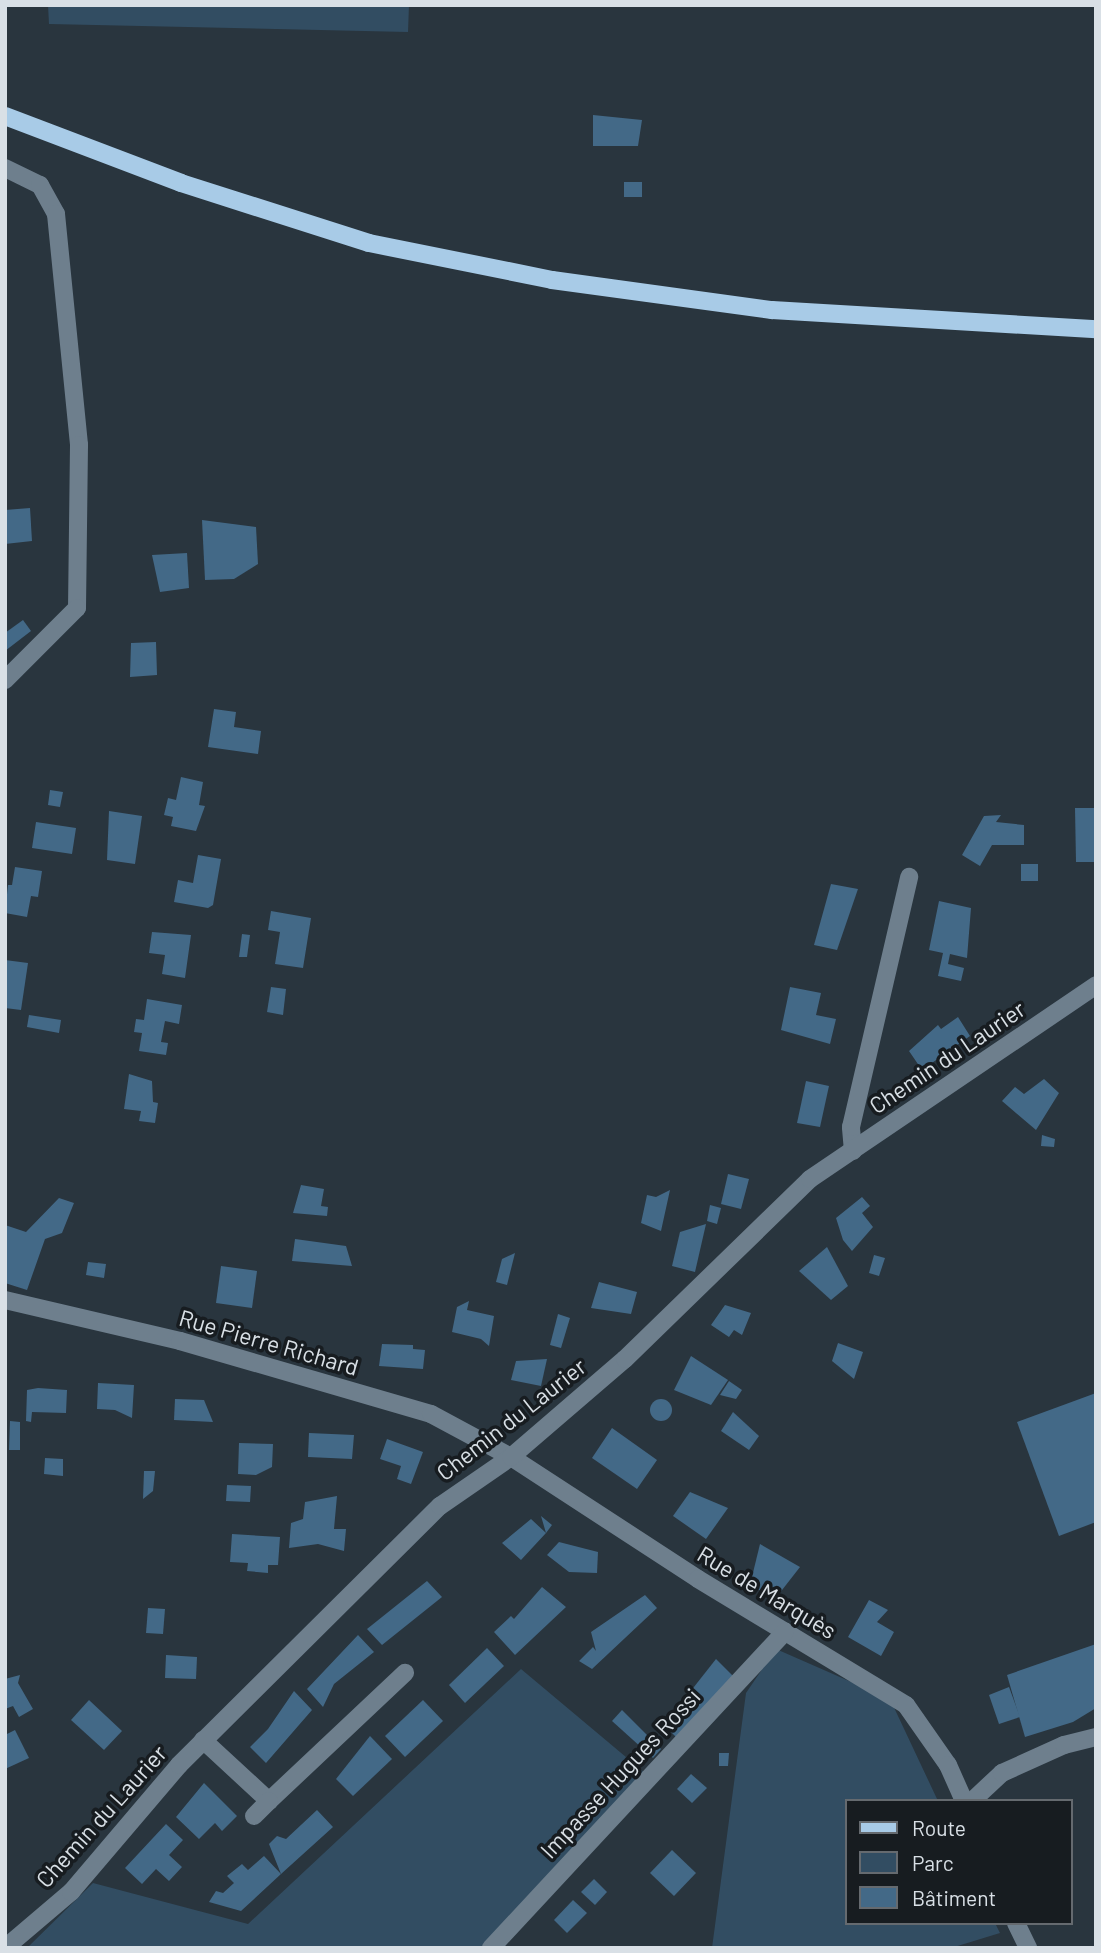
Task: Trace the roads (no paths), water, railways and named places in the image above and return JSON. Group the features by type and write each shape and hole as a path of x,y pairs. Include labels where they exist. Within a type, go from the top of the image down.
{"main road":[{"path":"5,116 181,183 369,243 552,280 772,310 1096,329"}],"street":[{"path":"5,168 40,185 56,214 79,445 77,608 5,680"},
{"path":"853,1151 851,1127 909,877"},
{"name":"Chemin du Laurier","path":"5,1948 71,1892 203,1740 440,1506 511,1457 634,1351 810,1179 1096,985"},
{"name":"Rue Pierre Richard","path":"5,1300 180,1341 431,1414 511,1457"},
{"name":"Rue de Marquès","path":"511,1457 785,1632 906,1704 948,1765 963,1799"},
{"name":"Impasse Hugues Rossi","path":"491,1948 785,1632"},
{"path":"254,1816 405,1673"},
{"path":"974,1799 1002,1773 1064,1745 1096,1737"},
{"path":"203,1740 269,1801"},
{"path":"1017,1925 1028,1948"}]}
